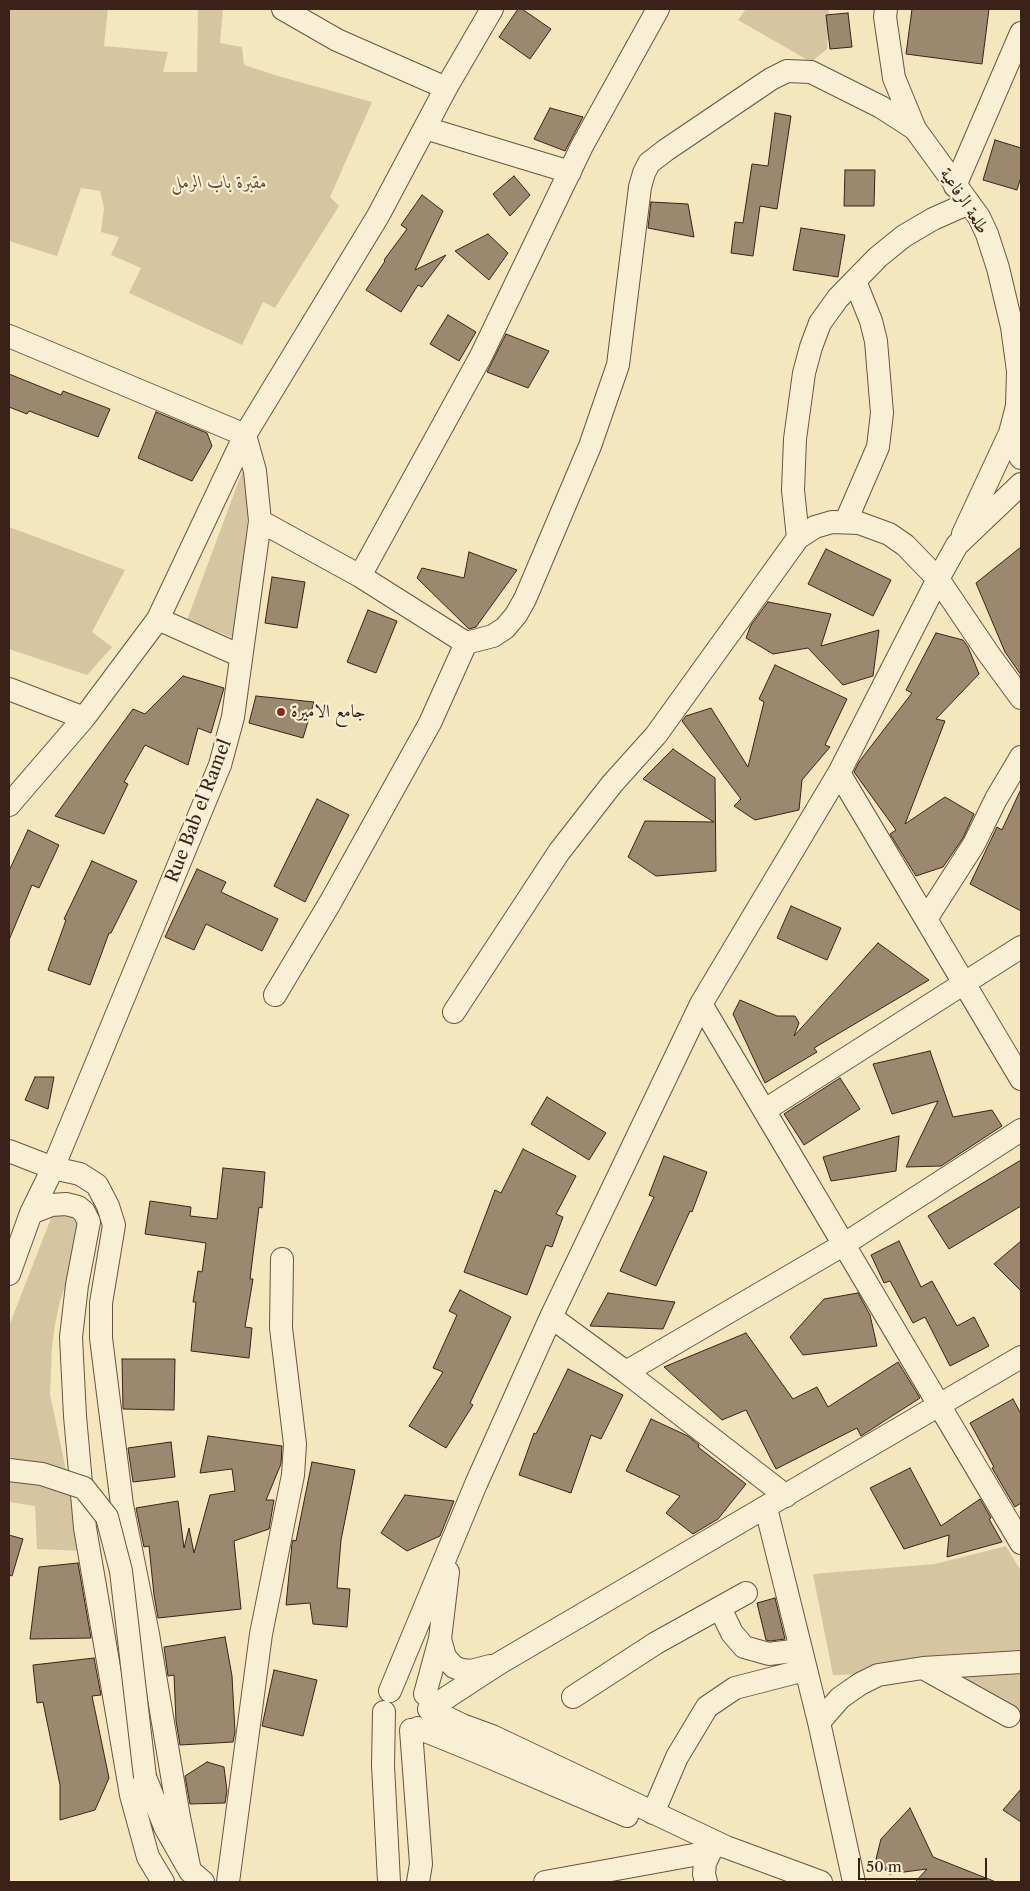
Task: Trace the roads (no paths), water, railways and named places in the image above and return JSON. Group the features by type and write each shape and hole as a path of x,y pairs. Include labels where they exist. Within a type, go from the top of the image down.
{"street":[{"path":"283,9 337,40 446,88"},
{"path":"9,805 84,718 158,619 245,435 378,216 446,88 492,9"},
{"path":"360,576 481,356 570,172 658,9"},
{"name":"طلعة الرفاعية","path":"886,9 894,78 916,129 979,217 990,242 1012,328 1018,371 1017,406 1010,433 957,545"},
{"path":"798,538 793,490 794,463 804,373 820,323 838,298 878,257 904,236 933,219 962,195 1021,33"},
{"path":"260,521 360,576 466,643 493,636 505,628 516,615 525,599 590,446 618,366 640,187 649,163 762,84 787,71 812,72 880,107 916,129"},
{"path":"425,128 570,172"},
{"path":"846,521 878,447 882,413 876,341 871,321 855,280"},
{"path":"9,339 245,435"},
{"path":"1010,433 1013,444 1021,458"},
{"name":"Rue Bab el Ramel","path":"9,1274 31,1212 53,1168 220,765 233,717 260,521 255,471 245,435"},
{"path":"1021,484 957,545 839,773 702,1004 551,1317 451,1542 387,1701 386,1719 390,1725 404,1731 421,1715 498,1664 1021,1357"},
{"path":"454,1012 560,852 612,784 656,736 798,538 815,527 832,522 846,521 873,527 889,534 916,556 938,579 1021,698"},
{"path":"158,619 241,656"},
{"path":"276,995 330,904 430,723 466,643"},
{"path":"9,689 84,718"},
{"path":"926,918 974,844 996,799 1021,757"},
{"path":"839,773 1021,1079"},
{"path":"765,1110 1021,947"},
{"path":"702,1004 1021,1543"},
{"path":"626,1372 843,1245 1021,1130"},
{"path":"9,1151 53,1168 80,1174 97,1185 108,1206 114,1225 101,1304 101,1338 122,1505 148,1634 179,1817 196,1877"},
{"path":"31,1212 66,1204 78,1207 84,1212 88,1222 77,1286 71,1337 75,1416 85,1528 128,1776 148,1857 163,1882"},
{"path":"228,1882 261,1634 293,1475 295,1444 282,1328 282,1259"},
{"path":"551,1317 626,1372 786,1496"},
{"path":"9,1470 42,1474 84,1488 107,1517 121,1571 145,1777 148,1857"},
{"path":"766,1508 802,1660 819,1722 854,1882"},
{"path":"421,1715 440,1639 451,1542"},
{"path":"573,1697 656,1643 746,1593"},
{"path":"720,1608 732,1633 744,1648 802,1660"},
{"path":"440,1639 445,1657 454,1667 470,1671 498,1664"},
{"path":"653,1813 677,1757 707,1707 735,1688 802,1660"},
{"path":"819,1722 840,1698 860,1684 878,1675 923,1668 1021,1662"},
{"path":"462,1725 457,1714 458,1704 498,1664"},
{"path":"923,1668 1009,1716"},
{"path":"389,1882 383,1791 387,1701 397,1687 404,1685 419,1689 421,1715 421,1864 418,1882"},
{"path":"421,1715 462,1725 492,1736 653,1813 712,1847 782,1882"},
{"path":"421,1715 482,1754 712,1847 821,1882"},
{"path":"145,1777 165,1827 196,1877"},
{"path":"545,1882 712,1847"},
{"path":"706,1882 704,1869 712,1847"}],"place":[{"name":"جامع الاميرة","path":"281,712"}],"park label":[{"name":"مقبرة باب الرمل","path":"219,183"}]}
